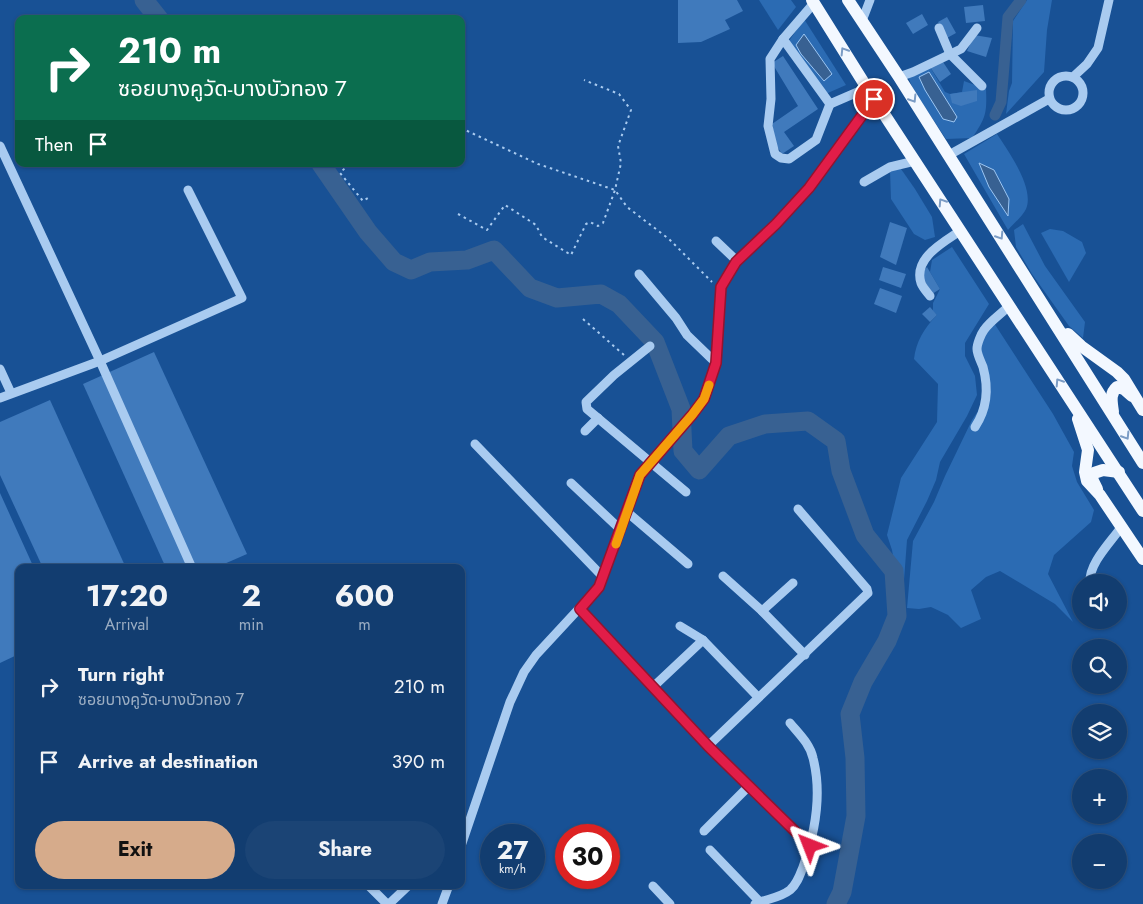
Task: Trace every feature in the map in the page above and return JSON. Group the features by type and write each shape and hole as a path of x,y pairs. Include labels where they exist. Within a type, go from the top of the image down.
{"main road":[{"path":"848,0 949,155 1143,463"},
{"path":"811,5 1143,511"},
{"path":"1054,320 1080,346 1117,372 1124,379 1140,406"},
{"path":"1113,415 1111,399 1113,391 1117,387 1124,388 1140,406"},
{"path":"1071,401 1088,450 1085,472 1087,481 1100,495 1143,559"},
{"path":"1100,495 1092,479 1094,473 1103,470 1119,472"}],"street":[{"path":"862,22 870,0"},
{"path":"1073,77 1087,64 1098,48 1109,0"},
{"path":"811,5 770,59 771,99 768,126 774,154 780,158 789,159 816,140 830,104"},
{"path":"939,28 950,54 982,86"},
{"path":"898,77 913,72 961,49 977,28"},
{"path":"786,37 830,104"},
{"path":"1062,76 1073,77 1081,84 1083,89 1081,100 1074,108 1062,110 1052,104 1050,99 1049,87 1056,78 1062,76"},
{"path":"830,104 871,94"},
{"path":"465,829 510,702 524,672 536,654 599,587 640,475 704,399 716,363 721,287 737,261 776,224 809,188 871,94"},
{"path":"949,155 1050,99"},
{"path":"0,146 100,361 190,564"},
{"path":"864,182 890,167 915,161"},
{"path":"0,398 100,361 242,298 188,190"},
{"path":"930,296 922,285 920,274 922,265 933,250 960,230"},
{"path":"716,241 737,261"},
{"path":"639,274 676,318 687,335 716,363"},
{"path":"975,428 986,406 987,390 985,374 976,350 983,331 1009,306"},
{"path":"650,346 586,402 587,409 686,492"},
{"path":"0,369 11,393"},
{"path":"585,431 598,418"},
{"path":"475,444 603,577"},
{"path":"571,484 621,530"},
{"path":"708,746 868,593 867,589 798,509"},
{"path":"627,512 688,564"},
{"path":"1090,574 1122,526"},
{"path":"722,576 762,611 805,655"},
{"path":"762,611 794,583"},
{"path":"580,609 708,746 810,846"},
{"path":"680,626 703,640 758,697"},
{"path":"653,687 703,640"},
{"path":"710,850 757,903 790,890 798,879 810,846 816,813 816,778 809,747 790,723"},
{"path":"704,832 750,786"},
{"path":"653,886 670,904"},
{"path":"372,889 388,904 405,889"},
{"path":"442,904 447,889"}],"path":[{"path":"458,214 487,230 504,205 536,225 542,237 571,255 586,224 590,222 598,226 603,223 615,190 621,163 618,146 631,110 620,94 584,80"},
{"path":"465,130 538,164 615,190 627,207 669,239 712,282 721,287"},
{"path":"346,167 340,173 363,201 368,198"},
{"path":"583,319 631,361"}],"shaded area":[{"path":"759,0 791,0 796,7 778,30"},
{"path":"1027,0 1052,0 1047,30 1044,72 1006,114 1012,83 1013,21"},
{"path":"804,19 846,85 821,96 787,44"},
{"path":"804,34 832,74 824,81 801,54 796,45"},
{"path":"930,67 945,92 950,94 962,92 964,81 986,89 985,115 972,138 946,139 913,89 907,74"},
{"path":"929,72 957,117 954,122 943,119 925,90 919,77"},
{"path":"997,134 1019,170 1027,191 1026,209 1008,230 964,154"},
{"path":"979,163 994,170 1009,199 1008,216 989,187"},
{"path":"894,167 901,169 932,217 935,237 925,240 914,234 891,199 890,170"},
{"path":"1023,224 1045,266 1085,322 1083,338 1069,326 1032,274 1016,247 1014,230"},
{"path":"1050,229 1063,231 1082,242 1086,253 1069,282 1041,233"},
{"path":"952,247 989,304 965,343 965,356 975,376 977,395 940,462 936,480 907,540 902,607 892,550 887,535 901,478 937,422 938,384 914,359 921,336 937,315 933,311 933,303 940,289 930,272 932,260"},
{"path":"994,323 1053,414 1074,452 1072,466 1077,482 1094,510 1091,522 1054,555 1048,574 1072,621 1055,604 1000,571 986,577 971,590 981,619 961,628 948,615 931,607 907,608 913,541 934,502 972,420 986,399 977,360 977,338"}],"building":[{"path":"678,0 737,0 743,11 725,20 730,29 701,42 678,43"},
{"path":"983,5 985,21 966,23 964,7"},
{"path":"922,14 928,25 913,34 906,23"},
{"path":"947,17 956,33 947,38 938,22"},
{"path":"974,35 992,38 986,57 967,51"},
{"path":"783,56 818,109 784,132 794,146 782,154 776,145 772,124 798,106 772,63"},
{"path":"941,59 951,74 940,82 930,67"},
{"path":"977,90 977,101 961,106 952,103 950,94"},
{"path":"890,222 907,228 896,265 880,257"},
{"path":"883,267 906,274 901,288 879,280"},
{"path":"927,267 940,289 932,294 921,274"},
{"path":"880,288 902,296 896,313 874,304"},
{"path":"930,307 937,315 930,322 922,314"},
{"path":"154,352 247,554 224,564 164,564 83,384"},
{"path":"50,400 124,564 41,564 0,475 0,422"},
{"path":"0,493 32,564 15,564 15,656 0,663"}],"waterway":[{"path":"144,0 156,15"},
{"path":"995,115 1001,102 1008,17 1021,0"},
{"path":"323,167 368,232 394,262 411,270 430,262 467,260 494,250 530,288 557,298 601,294 619,304 655,342 681,409 683,451 699,470 729,436 765,424 808,421 836,441 841,471 865,535 894,571 897,616 887,641 863,682 850,714 855,758 856,816 842,892 836,904"}],"slow traffic":[{"path":"616,544 640,475 692,415 704,399 709,385"}],"route":[{"path":"810,846 708,746 580,609 599,587 640,475 704,399 716,363 721,287 736,262 776,224 809,188 874,99"}]}
